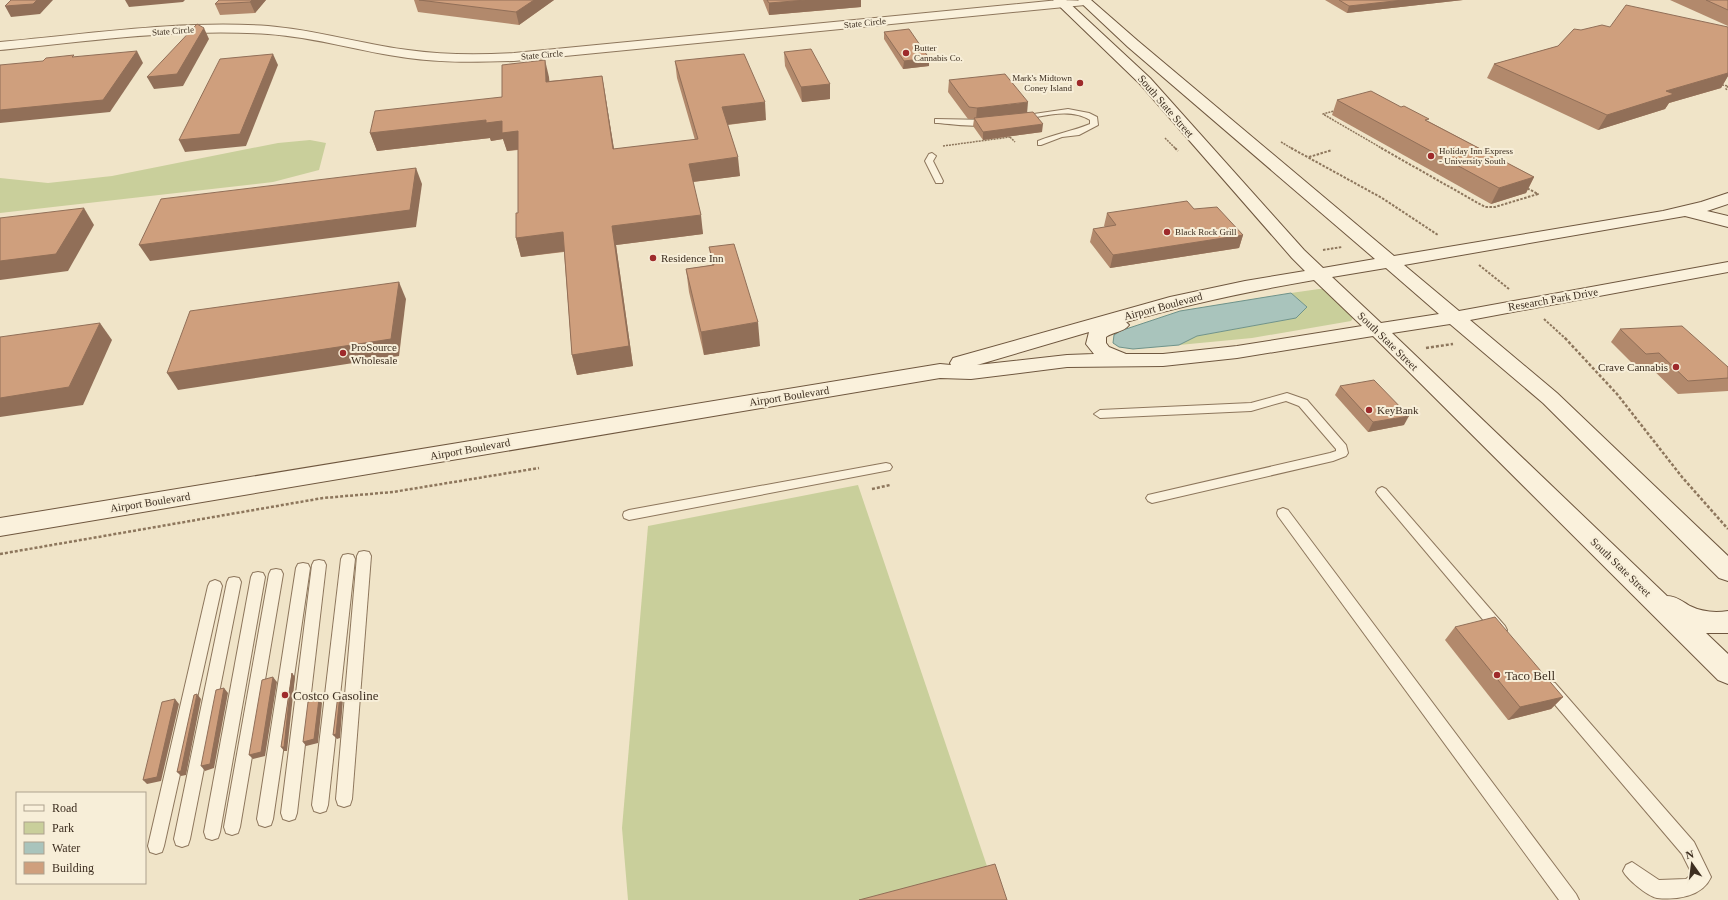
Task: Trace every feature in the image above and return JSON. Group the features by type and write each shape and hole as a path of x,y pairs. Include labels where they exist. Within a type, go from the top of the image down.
{"street":[{"name":"State Circle","path":"0,46 179,30 230,28 305,33 394,52 417,55 464,58 507,58 1085,0"},
{"name":"South State Street","path":"1085,0 1139,49 1391,262 1574,420 1728,571"},
{"name":"South State Street","path":"1061,2 1134,70 1298,254 1378,330 1728,672"},
{"path":"1180,121 1215,129 1237,140 1274,171 1328,210"},
{"path":"1391,262 1663,216 1706,206 1728,198"},
{"path":"1686,211 1715,217 1728,222"},
{"name":"Airport Boulevard","path":"940,371 965,361 1177,301 1245,286 1391,262"},
{"name":"Research Park Drive","path":"1378,330 1728,267"},
{"path":"1123,360 1102,351 1096,344 1097,335 1105,329 1160,313 1177,301"},
{"name":"Airport Boulevard","path":"0,527 940,371 971,372 1067,361 1163,360 1237,352 1378,330"},
{"path":"1635,580 1672,609 1690,618 1719,624 1728,622"}],"lane":[{"path":"938,121 976,124 1078,112 1089,115 1094,119 1094,125 1086,129 1076,133 1060,135 1041,144"},
{"path":"1063,113 1082,123 1086,129"},
{"path":"932,156 930,161 939,182"},
{"path":"1100,414 1237,409 1287,397 1303,403 1342,448 1342,453 1333,457 1152,498"},
{"path":"629,515 886,468"},
{"path":"1382,492 1512,644"},
{"path":"1283,513 1570,900"},
{"path":"344,799 364,556"},
{"path":"320,805 348,559"},
{"path":"290,813 319,565"},
{"path":"265,819 303,568"},
{"path":"232,827 276,574"},
{"path":"212,832 258,577"},
{"path":"182,840 234,582"},
{"path":"156,846 214,586"},
{"path":"1543,680 1688,848 1702,876 1689,888 1656,890 1632,871"}],"path":[{"path":"1722,85 1728,86 1726,89 1728,90"},
{"path":"1361,141 1367,140 1484,207 1495,208 1538,194 1368,102 1323,114 1367,140"},
{"path":"937,146 1010,137 1015,142"},
{"path":"1165,138 1178,151"},
{"path":"1276,139 1382,198 1442,238"},
{"path":"1308,157 1332,150"},
{"path":"1318,251 1345,247"},
{"path":"1474,262 1513,292"},
{"path":"1542,318 1598,373 1728,529"},
{"path":"1423,349 1458,343"},
{"path":"0,554 323,498 393,492 539,468"},
{"path":"872,489 890,485"}],"green space":[{"path":"310,140 326,143 319,170 273,182 0,213 0,178 48,183 112,176 278,143"},
{"path":"1325,289 1353,315 1351,321 1252,338 1179,345 1197,336 1296,318 1307,307 1291,293"},
{"path":"858,485 991,878 909,900 628,900 622,828 648,526"}],"water":[{"path":"1291,293 1307,307 1296,318 1197,336 1179,345 1133,349 1119,347 1113,343 1114,335 1120,331 1180,311"}],"building":[{"path":"11,0 37,0 33,4 5,6"},
{"path":"219,0 252,0 250,2 215,4"},
{"path":"419,0 534,0 516,12"},
{"path":"767,0 806,0 769,3"},
{"path":"1339,0 1403,0 1349,6"},
{"path":"1706,0 1728,0 1728,10"},
{"path":"1626,5 1728,27 1728,73 1666,91 1674,94 1607,115 1494,64 1558,46 1574,29 1581,30 1602,25 1610,27"},
{"path":"197,24 204,28 177,74 147,77"},
{"path":"909,29 929,58 904,61 884,32"},
{"path":"811,49 830,84 801,87 784,52"},
{"path":"137,51 103,100 0,110 0,65 43,61 46,58 74,55 72,57"},
{"path":"273,54 240,134 179,140 220,59"},
{"path":"744,54 765,102 722,107 738,157 689,164 701,215 612,226 629,346 572,355 563,232 516,238 516,213 518,213 518,131 502,133 502,121 486,123 486,120 370,133 375,111 502,97 502,65 545,60 546,82 602,76 613,149 698,139 675,61"},
{"path":"1005,74 1028,102 977,108 969,107 949,80"},
{"path":"1371,91 1401,107 1404,106 1429,119 1425,120 1534,177 1499,188 1337,100"},
{"path":"1033,112 1043,124 983,132 974,118"},
{"path":"416,168 410,210 139,245 161,199"},
{"name":"Black Rock Grill","path":"1187,201 1194,209 1217,207 1243,235 1113,255 1093,229 1116,225 1107,213"},
{"path":"84,208 56,254 0,261 0,218"},
{"path":"734,244 758,322 701,332 686,269 714,265 709,247"},
{"path":"399,282 391,339 167,373 190,311"},
{"path":"100,323 69,387 0,398 0,337"},
{"path":"1682,326 1728,367 1728,378 1688,381 1659,353 1646,354 1620,329"},
{"path":"1374,380 1409,416 1373,422 1340,386"},
{"path":"1495,617 1563,697 1520,707 1455,627"},
{"path":"292,673 284,747 281,747"},
{"path":"273,677 261,752 249,755 262,680"},
{"path":"224,688 210,764 201,766 216,690"},
{"path":"197,694 181,771 177,772 194,695"},
{"path":"340,694 336,734 333,735 338,695"},
{"path":"175,699 157,777 143,780 162,702"},
{"path":"319,699 314,739 303,742 308,702"},
{"path":"995,864 1007,900 859,900"}],"place":[{"name":"Butter Cannabis Co.","path":"906,53"},
{"name":"Mark's Midtown Coney Island","path":"1080,83"},
{"name":"Holiday Inn Express - University South","path":"1431,156"},
{"name":"Black Rock Grill","path":"1167,232"},
{"name":"Residence Inn","path":"653,258"},
{"name":"ProSource Wholesale","path":"343,353"},
{"name":"Crave Cannabis","path":"1676,367"},
{"name":"KeyBank","path":"1369,410"},
{"name":"Taco Bell","path":"1497,675"},
{"name":"Costco Gasoline","path":"285,695"}]}
